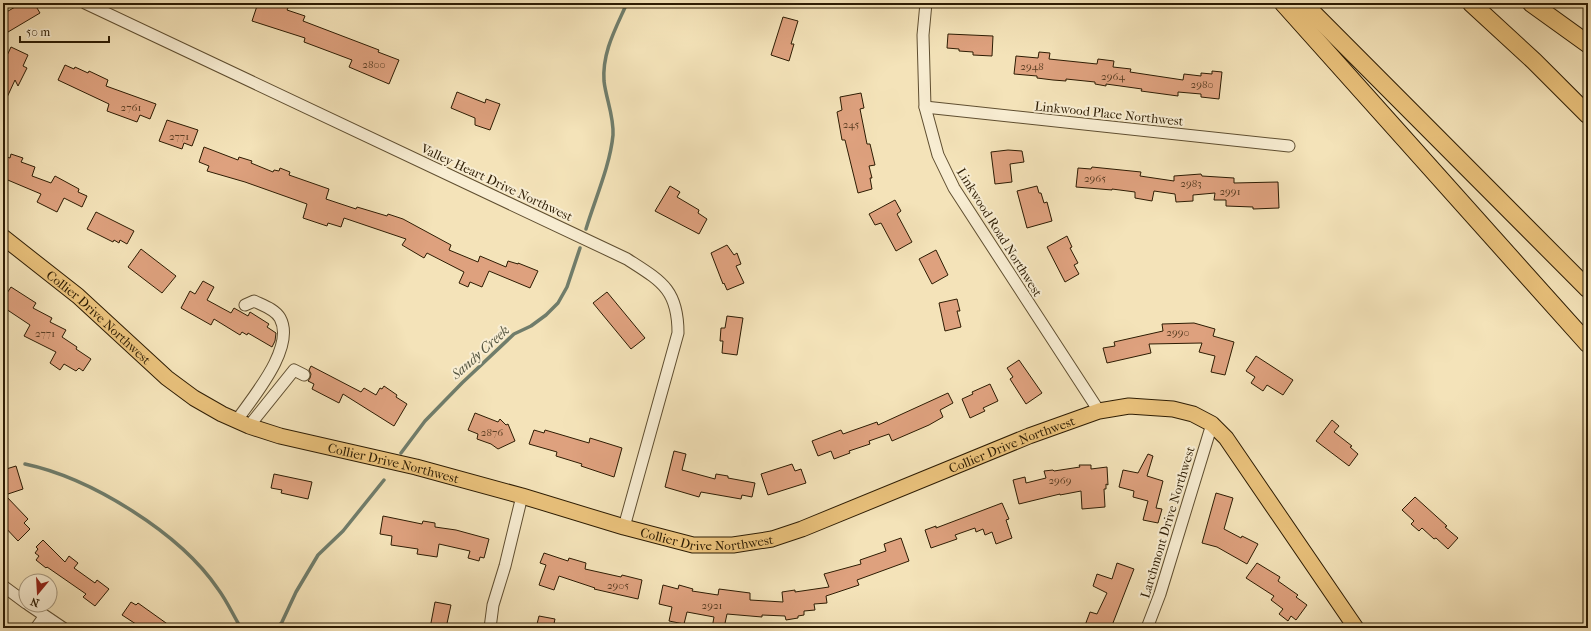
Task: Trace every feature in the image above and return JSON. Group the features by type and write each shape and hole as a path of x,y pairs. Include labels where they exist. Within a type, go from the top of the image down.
{"highway":[{"path":"1283,3 1588,344"},
{"path":"1303,3 1588,289"},
{"path":"1471,3 1534,61 1588,115"},
{"path":"1530,3 1588,44"}],"main road":[{"name":"Collier Drive Northwest","path":"3,238 78,296 167,378 194,398 243,423 280,436 416,467 522,496 624,527 693,545 733,545 772,539 802,529 1029,436 1099,411 1129,406 1173,409 1193,414 1212,424 1226,438 1356,628"}],"street":[{"name":"Valley Heart Drive Northwest","path":"85,3 627,259 658,279 670,291 678,317 678,333 624,527"},
{"name":"Linkwood Road Northwest","path":"926,3 923,35 925,107 938,155 954,188 1099,411"},
{"name":"Linkwood Place Northwest","path":"925,107 1290,146"},
{"path":"243,423 275,365 282,347 284,336 280,317 267,307 254,301 245,305"},
{"path":"243,423 294,370 304,375"},
{"name":"Larchmont Drive Northwest","path":"1147,628 1160,594 1212,424"},
{"path":"490,628 493,605 505,566 522,496"},
{"path":"3,586 18,597"},
{"path":"40,613 62,628"},
{"path":"36,628 44,616"}],"building":[{"path":"22,3 34,3 40,13 8,32 3,24 3,14"},
{"path":"258,3 266,3 277,7 278,5 288,8 287,10 305,16 303,21 379,50 378,52 399,60 389,84 349,67 352,60 304,42 305,38 252,21"},
{"path":"783,17 798,21 791,44 794,44 789,61 771,55"},
{"path":"948,34 993,36 992,56 973,55 973,52 947,48"},
{"path":"11,47 28,55 23,66 27,68 18,86 15,80 3,106 3,64"},
{"path":"1039,52 1050,53 1049,59 1097,64 1098,59 1114,61 1113,67 1131,69 1130,72 1183,80 1184,74 1201,76 1201,73 1212,74 1212,71 1222,72 1219,99 1201,97 1201,94 1178,92 1178,96 1106,84 1106,86 1095,84 1095,82 1066,79 1066,81 1053,80 1037,78 1037,76 1014,74 1016,56 1038,58"},
{"path":"65,65 74,69 75,67 88,73 89,71 108,80 106,86 156,104 150,119 140,115 137,122 107,111 109,104 58,80"},
{"path":"457,92 485,103 486,99 500,104 490,130 475,125 475,118 451,108"},
{"path":"861,93 864,108 860,109 867,144 870,144 875,165 869,166 872,178 870,178 872,189 858,193 845,140 842,140 837,112 842,110 840,97"},
{"path":"167,120 198,130 192,146 184,143 182,149 159,141"},
{"path":"204,147 238,160 239,157 252,161 251,163 273,172 274,170 279,171 280,168 290,172 289,175 329,189 326,199 356,209 357,207 403,219 451,245 449,250 478,262 480,256 506,267 508,261 518,263 538,271 530,288 489,271 482,287 470,282 468,287 459,283 464,272 427,253 424,258 402,245 406,239 344,218 341,227 328,223 327,226 303,218 307,204 245,182 207,171 209,166 199,162"},
{"path":"1008,150 1022,151 1024,162 1010,164 1012,182 995,184 991,152"},
{"path":"11,154 23,158 21,162 35,167 32,176 51,183 55,176 79,189 78,192 87,196 82,207 64,198 57,212 37,202 41,194 3,178 3,156 10,158"},
{"path":"1092,167 1141,172 1140,176 1174,181 1174,176 1201,174 1202,176 1234,178 1234,183 1278,182 1279,208 1253,209 1253,207 1226,206 1226,200 1214,200 1215,193 1193,195 1193,201 1176,202 1175,194 1154,191 1152,201 1135,198 1135,192 1076,187 1078,168 1091,169"},
{"path":"670,186 680,192 677,197 699,210 698,213 707,219 699,234 655,211"},
{"path":"1037,186 1044,203 1047,202 1052,221 1027,228 1017,191"},
{"path":"895,200 901,211 897,214 912,242 896,251 881,223 875,225 869,214"},
{"path":"96,212 134,231 127,244 120,240 119,243 114,240 113,242 87,229"},
{"path":"1067,236 1072,247 1070,248 1078,263 1074,265 1079,274 1065,282 1047,247"},
{"path":"727,245 734,255 737,253 741,264 736,266 744,283 727,290 724,283 723,284 711,253"},
{"path":"141,249 176,276 162,293 128,267"},
{"path":"936,250 948,275 932,284 919,259"},
{"path":"203,281 214,287 207,300 231,313 234,308 248,316 250,312 269,324 267,327 276,333 275,341 272,347 248,333 247,335 242,332 240,335 214,319 211,325 181,308 190,291 195,294"},
{"path":"11,287 36,303 33,308 52,318 50,322 66,330 62,337 91,359 83,371 79,368 76,371 64,364 60,370 50,363 56,352 24,336 30,325 3,307 3,299"},
{"path":"607,292 645,338 631,349 593,303"},
{"path":"957,299 960,311 957,311 961,327 945,331 939,303"},
{"path":"727,316 743,318 737,355 722,353 723,341 720,341 721,328 725,328"},
{"path":"1194,323 1215,329 1213,336 1234,342 1225,375 1211,372 1215,356 1199,352 1202,343 1149,344 1151,353 1107,363 1103,348 1115,346 1114,342 1163,331 1162,324"},
{"path":"1256,356 1293,380 1283,395 1267,385 1263,391 1251,383 1255,377 1246,371"},
{"path":"1019,360 1042,393 1026,404 1010,379 1013,377 1007,368"},
{"path":"311,366 361,392 364,388 376,395 380,388 382,389 384,386 397,395 396,397 407,404 394,426 343,394 339,403 312,389 314,384 308,381 311,374 309,370"},
{"path":"990,384 998,401 983,408 985,411 970,418 962,399 973,394 972,392"},
{"path":"948,393 953,403 940,410 943,417 929,425 892,441 889,434 869,441 870,444 849,451 850,453 834,459 831,451 818,456 812,441 841,430 843,434 877,422 878,425"},
{"path":"475,413 498,422 500,419 506,425 508,424 515,441 498,449 491,444 477,439 478,434 468,430"},
{"path":"1332,420 1339,426 1334,432 1352,446 1350,447 1358,454 1349,466 1316,441"},
{"path":"534,430 544,433 545,430 589,443 590,438 622,448 614,477 581,466 582,464 556,456 557,452 529,444"},
{"path":"674,451 686,454 682,470 715,479 716,474 755,483 752,497 742,495 741,499 701,492 699,497 665,487"},
{"path":"1148,454 1153,456 1147,476 1163,481 1156,508 1162,509 1158,523 1143,520 1148,501 1133,497 1134,491 1119,487 1123,470 1138,473"},
{"path":"792,464 795,471 801,469 806,483 768,495 761,474"},
{"path":"1079,465 1091,465 1091,469 1107,467 1108,485 1106,484 1106,489 1104,489 1105,507 1082,509 1081,491 1060,494 1019,504 1013,480 1025,477 1026,483 1046,478 1044,471 1080,467"},
{"path":"16,466 23,489 5,495 28,519 24,523 30,529 18,541 3,525 3,470"},
{"path":"274,474 312,482 308,499 281,493 282,490 271,488"},
{"path":"1216,493 1233,498 1224,529 1241,538 1242,536 1258,544 1247,564 1217,547 1202,543"},
{"path":"1415,497 1458,538 1448,549 1422,528 1419,531 1411,524 1414,521 1402,510"},
{"path":"1002,503 1009,519 1006,520 1012,538 996,544 992,532 985,535 983,529 976,532 975,528 955,535 957,539 931,548 925,530 936,526 936,528"},
{"path":"383,516 422,524 423,521 435,523 435,527 456,530 489,539 484,558 480,557 479,561 468,558 470,551 439,544 437,557 417,554 418,549 391,545 392,536 380,534"},
{"path":"901,538 909,561 857,580 859,585 826,596 827,603 814,604 815,610 804,611 804,615 798,616 798,618 786,620 785,616 762,615 762,617 727,614 724,628 712,628 714,617 687,612 684,624 669,621 672,607 659,604 663,585 678,589 679,585 693,589 692,591 718,595 719,589 750,593 750,600 783,602 782,592 795,590 795,592 829,587 824,574 861,564 860,560 886,551 884,544"},
{"path":"43,540 65,562 69,556 78,563 74,568 95,583 97,580 109,589 95,606 83,597 86,594 58,575 58,573 47,567 46,568 36,560 39,556 35,553 38,549 36,547"},
{"path":"544,553 568,561 569,558 586,563 585,569 642,580 638,599 594,589 595,588 559,576 554,590 539,585 546,565 540,563"},
{"path":"1117,563 1134,569 1111,628 1084,628 1090,612 1097,614 1107,593 1093,586 1097,574 1112,579"},
{"path":"1257,563 1280,577 1278,581 1298,595 1296,597 1307,605 1296,620 1291,616 1288,621 1279,614 1283,609 1271,600 1274,596 1246,578"},
{"path":"131,602 136,605 138,603 173,628 142,628 122,615"},
{"path":"435,602 451,605 446,628 430,628"},
{"path":"539,616 555,619 553,628 536,628"}],"waterway":[{"name":"Sandy Creek","path":"586,229 606,170 613,135 612,121 604,81 605,60 614,31 627,3"},
{"name":"Sandy Creek","path":"401,453 425,421 462,383 514,334 531,326 546,315 558,303 567,287 580,248"},
{"path":"25,464 51,471 105,495 158,529 202,568 227,603 241,628"},
{"name":"Sandy Creek","path":"277,628 282,622 296,592 318,555 343,531 384,480"}]}
